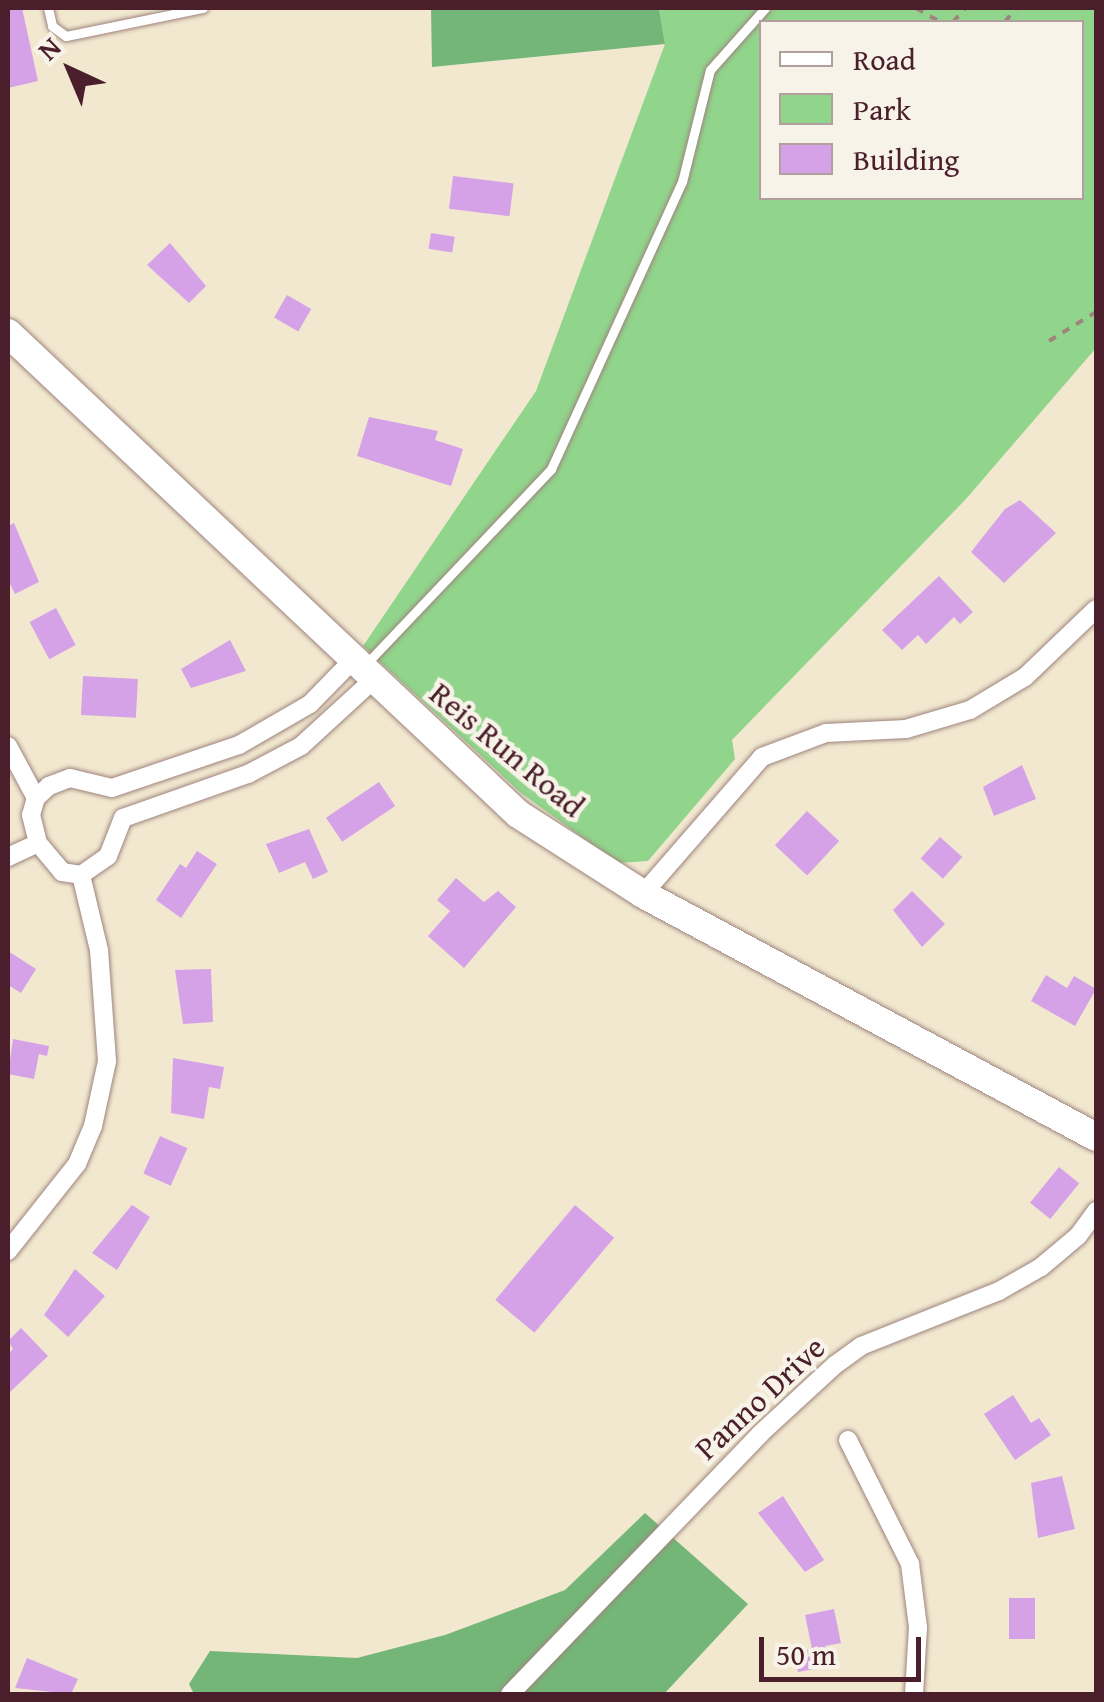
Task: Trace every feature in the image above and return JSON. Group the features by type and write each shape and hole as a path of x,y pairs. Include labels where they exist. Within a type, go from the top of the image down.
{"main road":[{"name":"Reis Run Road","path":"8,333 518,814 642,894 1096,1136"}],"street":[{"path":"642,894 762,758 826,733 906,729 970,710 1025,677 1096,608"},
{"path":"36,798 70,778 112,788 256,737 362,669"},
{"path":"124,818 248,774 301,746 362,669"},
{"path":"8,746 36,798 32,828 38,843 62,872 81,875 108,856 124,818 112,788"},
{"path":"8,858 38,843"},
{"path":"8,1251 77,1164 93,1126 107,1061 99,950 81,875"},
{"name":"Panno Drive","path":"510,1694 760,1434 835,1365 861,1346 999,1291 1041,1267 1078,1236 1096,1211"},
{"path":"848,1440 910,1564 918,1627 914,1694"}],"lane":[{"path":"48,8 52,26 66,36 203,8"},
{"path":"362,669 550,469 682,182 710,70 765,8"}],"path":[{"path":"1049,341 1096,312"}],"green space":[{"path":"431,8 659,8 665,44 432,67"},
{"path":"659,8 1096,8 1096,348 966,499 732,740 735,759 648,861 618,863 521,793 363,646 536,391 665,44"},
{"path":"645,1513 748,1604 664,1694 194,1694 189,1684 210,1651 357,1658 445,1635 565,1590"}],"building":[{"path":"8,8 22,8 38,81 8,88"},
{"path":"453,176 514,183 510,216 449,209"},
{"path":"431,233 455,237 452,253 428,249"},
{"path":"170,243 206,286 189,303 147,265"},
{"path":"287,295 311,309 298,332 274,318"},
{"path":"369,417 438,431 435,440 463,449 451,486 357,456"},
{"path":"1020,500 1056,533 1004,583 971,552 1005,509"},
{"path":"14,523 39,582 15,594 8,580 8,526"},
{"path":"939,576 973,612 960,624 954,617 926,644 918,635 902,650 882,630"},
{"path":"56,608 76,645 49,659 30,622"},
{"path":"230,640 246,671 191,688 181,669"},
{"path":"83,676 138,679 136,718 81,715"},
{"path":"1022,765 1036,799 994,816 983,787"},
{"path":"379,782 395,806 342,842 326,818"},
{"path":"807,811 839,841 807,875 775,845"},
{"path":"309,829 328,872 313,879 305,862 279,873 266,844"},
{"path":"940,837 962,857 943,879 921,859"},
{"path":"197,851 217,864 181,918 156,900 180,864 186,868"},
{"path":"456,878 484,902 498,891 516,907 464,968 428,936 450,911 437,900"},
{"path":"912,891 945,924 922,947 893,910"},
{"path":"8,951 36,969 21,993 8,985"},
{"path":"211,969 213,1022 183,1024 175,970"},
{"path":"1046,975 1067,988 1074,976 1096,989 1075,1026 1031,1001"},
{"path":"13,1039 49,1046 47,1056 39,1054 34,1079 8,1074"},
{"path":"173,1058 224,1067 220,1089 209,1087 204,1119 171,1113"},
{"path":"160,1136 187,1148 171,1186 143,1173"},
{"path":"1059,1167 1079,1183 1050,1219 1030,1203"},
{"path":"132,1205 150,1217 117,1270 92,1253"},
{"path":"575,1205 614,1238 534,1333 495,1300"},
{"path":"75,1269 105,1296 68,1337 44,1315"},
{"path":"21,1328 48,1356 10,1392 8,1354 13,1349 8,1341"},
{"path":"1013,1395 1031,1423 1039,1418 1051,1435 1015,1460 984,1414"},
{"path":"1062,1476 1075,1529 1038,1538 1031,1483"},
{"path":"783,1496 824,1560 805,1572 758,1513"},
{"path":"1009,1598 1035,1598 1035,1639 1009,1639"},
{"path":"834,1609 841,1643 825,1646 829,1666 798,1672 794,1652 812,1649 805,1615"},
{"path":"27,1658 78,1679 71,1694 15,1688"}]}
